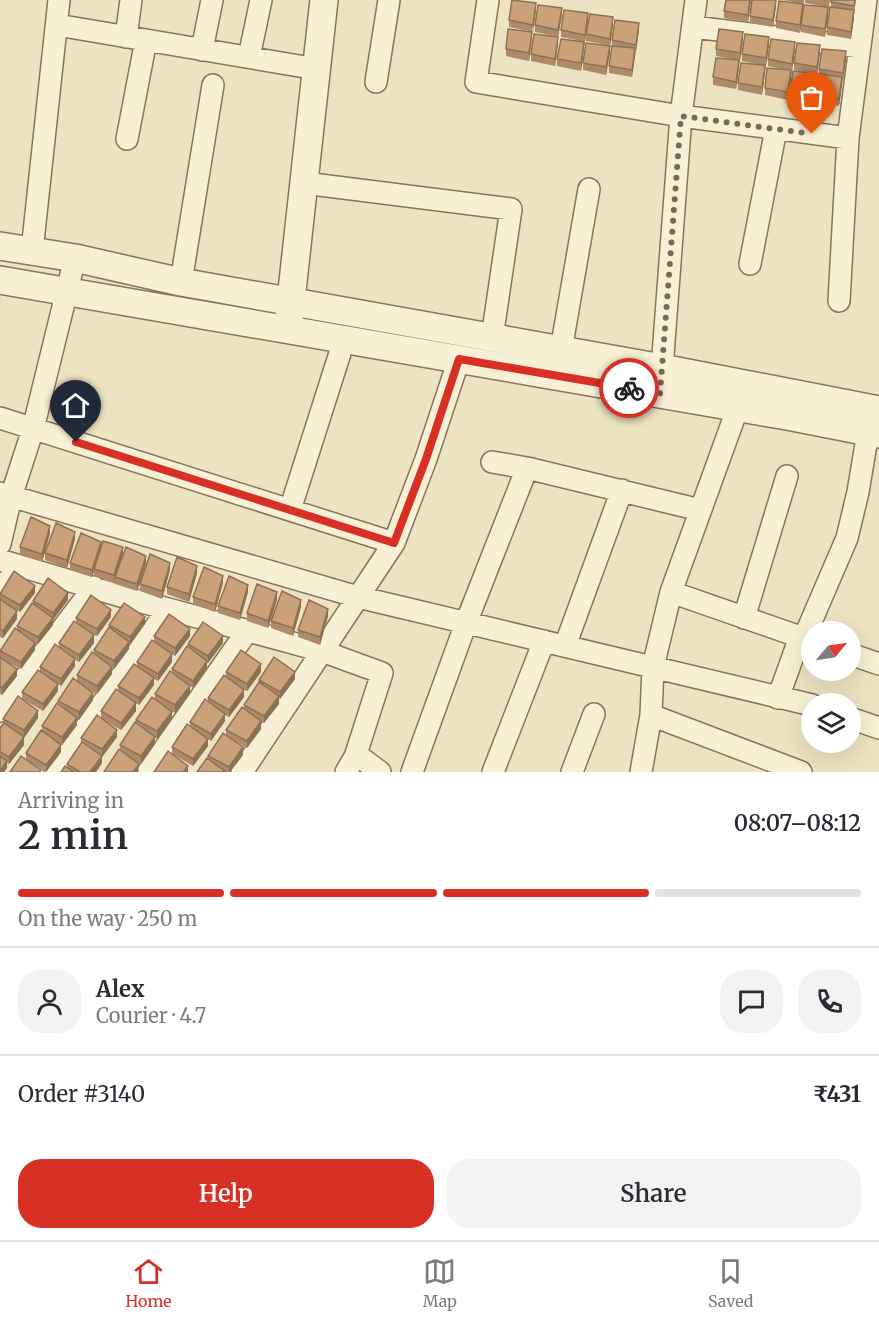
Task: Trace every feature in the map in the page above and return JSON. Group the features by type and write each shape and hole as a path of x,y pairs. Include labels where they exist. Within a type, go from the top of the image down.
{"street":[{"path":"32,251 59,0"},
{"path":"127,139 136,38 131,0"},
{"path":"202,50 212,0"},
{"path":"249,57 261,0"},
{"path":"287,329 324,0"},
{"path":"376,82 389,0"},
{"path":"488,0 476,82 681,116 848,138"},
{"path":"661,381 681,116 696,0"},
{"path":"838,301 848,138 866,0"},
{"path":"57,25 317,69"},
{"path":"693,27 860,47"},
{"path":"181,282 213,85"},
{"path":"750,264 776,129"},
{"path":"304,183 511,209 492,338"},
{"path":"561,350 589,189"},
{"path":"0,246 75,258 181,282 561,350 738,407 875,426"},
{"path":"0,544 6,495 33,429 75,258"},
{"path":"0,280 459,359 661,381 875,426"},
{"path":"290,510 340,353"},
{"path":"242,772 394,543 426,459 459,359"},
{"path":"641,772 651,715 653,667 671,592 738,407"},
{"path":"0,418 394,543"},
{"path":"812,621 847,538 875,426"},
{"path":"492,462 527,468 700,510"},
{"path":"412,772 466,623 527,468"},
{"path":"744,618 787,477"},
{"path":"494,772 622,490"},
{"path":"6,495 358,597 801,703"},
{"path":"0,591 9,563 322,651 382,673 351,763 380,772"},
{"path":"0,711 94,587"},
{"path":"671,592 801,638"},
{"path":"55,772 168,609"},
{"path":"148,772 248,630"},
{"path":"778,698 801,648"},
{"path":"861,658 879,664"},
{"path":"572,772 594,714"},
{"path":"651,715 801,772"},
{"path":"861,722 879,728"}],"building":[{"path":"512,0 536,3 533,25 509,20"},
{"path":"726,0 750,0 748,15 724,11"},
{"path":"752,0 776,0 773,20 750,16"},
{"path":"831,0 855,0 854,6 831,2"},
{"path":"779,1 803,4 800,25 776,21"},
{"path":"538,5 562,8 558,30 535,25"},
{"path":"804,5 828,7 825,29 801,25"},
{"path":"830,7 854,10 851,32 827,27"},
{"path":"564,10 588,13 585,35 561,30"},
{"path":"590,14 613,17 610,39 586,34"},
{"path":"615,20 639,23 636,45 612,40"},
{"path":"508,29 532,32 529,53 506,49"},
{"path":"719,29 743,32 740,53 716,49"},
{"path":"534,34 558,37 555,59 531,54"},
{"path":"745,34 769,37 766,58 742,54"},
{"path":"561,39 584,42 581,63 557,59"},
{"path":"771,39 795,42 792,64 768,59"},
{"path":"586,43 610,46 606,67 583,63"},
{"path":"797,43 820,45 817,67 794,63"},
{"path":"612,46 635,48 632,70 609,66"},
{"path":"822,49 846,51 843,73 819,69"},
{"path":"716,58 739,60 736,82 713,77"},
{"path":"741,63 765,65 762,87 738,83"},
{"path":"767,68 791,70 788,92 765,88"},
{"path":"793,71 817,74 813,96 790,91"},
{"path":"819,74 842,77 839,99 816,94"},
{"path":"31,517 50,526 42,554 20,547"},
{"path":"56,523 75,532 67,560 45,553"},
{"path":"81,533 101,542 92,570 70,563"},
{"path":"103,541 123,547 114,575 94,569"},
{"path":"126,547 146,556 137,584 115,577"},
{"path":"150,554 170,563 162,591 140,584"},
{"path":"177,557 197,566 189,594 167,587"},
{"path":"204,567 223,576 215,604 193,597"},
{"path":"14,571 35,586 20,605 0,594"},
{"path":"229,576 248,585 240,613 218,606"},
{"path":"48,578 68,593 53,613 33,601"},
{"path":"257,584 277,592 268,621 247,613"},
{"path":"282,591 301,600 293,628 271,621"},
{"path":"91,595 111,610 97,629 76,618"},
{"path":"0,599 17,611 3,631 0,629"},
{"path":"309,600 328,609 320,637 298,630"},
{"path":"32,603 53,618 38,637 17,626"},
{"path":"124,603 145,617 130,637 109,625"},
{"path":"169,614 190,629 175,648 154,636"},
{"path":"74,621 94,635 79,655 59,643"},
{"path":"203,622 223,636 208,656 188,644"},
{"path":"109,627 129,642 114,661 94,650"},
{"path":"15,628 35,643 21,662 0,651"},
{"path":"152,640 172,654 158,674 137,662"},
{"path":"55,644 75,659 61,679 40,667"},
{"path":"187,646 207,661 193,681 172,669"},
{"path":"241,650 261,664 247,684 226,672"},
{"path":"92,652 112,667 97,686 77,675"},
{"path":"0,657 17,669 2,688 0,687"},
{"path":"274,657 295,672 280,692 259,680"},
{"path":"134,664 154,678 139,698 118,686"},
{"path":"38,670 58,684 43,704 22,692"},
{"path":"170,671 190,686 175,705 155,694"},
{"path":"224,675 244,690 229,710 208,698"},
{"path":"73,678 93,693 79,712 58,701"},
{"path":"259,682 279,696 264,716 244,705"},
{"path":"116,689 136,703 121,723 101,711"},
{"path":"18,696 38,711 24,730 3,719"},
{"path":"152,697 172,712 157,731 136,720"},
{"path":"205,699 225,714 211,734 190,722"},
{"path":"57,703 77,718 62,737 42,726"},
{"path":"242,707 261,721 247,741 226,730"},
{"path":"97,715 117,730 102,749 81,738"},
{"path":"135,722 155,737 141,756 120,745"},
{"path":"4,723 24,737 9,757 0,752 0,728"},
{"path":"187,724 208,739 193,759 172,747"},
{"path":"41,730 61,745 46,765 26,753"},
{"path":"223,733 243,747 229,767 208,756"},
{"path":"82,742 102,756 90,772 80,772 67,764"},
{"path":"119,749 139,764 133,772 104,772"},
{"path":"168,751 188,766 183,772 154,772"},
{"path":"0,756 7,761 0,771"},
{"path":"21,756 41,770 39,772 10,772"},
{"path":"207,758 226,772 197,772"},
{"path":"65,766 74,772 61,772"}],"way so far":[{"path":"629,388 660,394 681,116 812,134"}],"route":[{"path":"76,442 394,543 426,459 459,359 629,388"}]}
